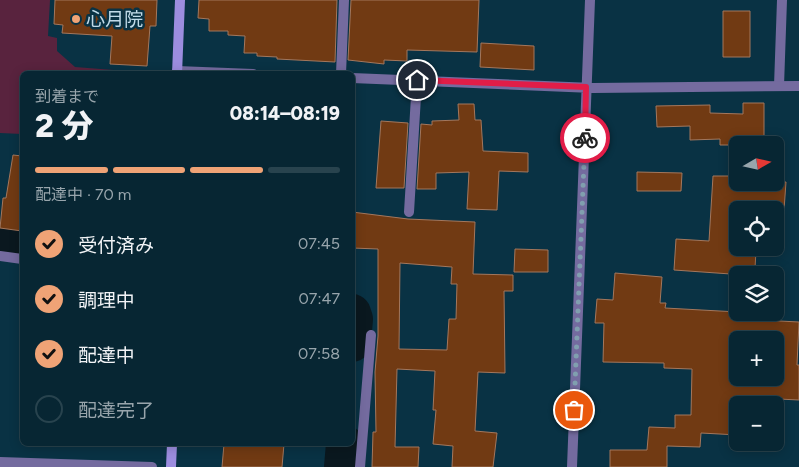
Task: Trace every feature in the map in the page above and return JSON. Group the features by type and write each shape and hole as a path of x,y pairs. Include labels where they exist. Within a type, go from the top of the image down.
{"street":[{"path":"177,71 180,0"},
{"path":"341,71 344,0"},
{"path":"572,467 590,0"},
{"path":"779,86 782,0"},
{"path":"355,78 586,87 799,86"},
{"path":"409,212 417,80"},
{"path":"4,254 20,258"},
{"path":"360,467 371,335"},
{"path":"171,467 172,446"},
{"path":"0,462 152,467"}],"shaded area":[{"path":"0,0 50,0 48,36 57,38 57,51 75,67 126,71 20,71 20,134 0,133"}],"building":[{"path":"55,0 157,0 156,26 150,26 147,66 110,64 112,36 62,33 63,25 54,24"},
{"path":"199,0 337,0 335,62 277,59 277,57 257,56 257,53 244,53 245,36 228,35 228,31 209,31 209,19 198,18"},
{"path":"351,0 479,0 477,52 407,50 407,61 384,60 384,64 348,60"},
{"path":"723,11 750,11 750,57 723,57"},
{"path":"481,43 534,46 534,70 480,67"},
{"path":"743,103 764,103 764,136 729,136 729,145 720,145 720,139 690,140 690,126 657,127 656,106 710,105 710,113 743,114"},
{"path":"458,104 474,104 475,120 481,120 483,151 528,153 528,172 499,171 497,210 467,209 469,172 436,173 436,189 417,189 421,124 432,125 432,121 459,120"},
{"path":"381,121 408,123 404,188 376,188"},
{"path":"13,155 20,156 20,231 0,228 3,198 6,198"},
{"path":"637,172 682,173 681,191 637,191"},
{"path":"713,176 729,176 729,191 784,191 784,182 786,182 784,210 784,201 729,201 729,256 756,256 755,266 729,266 729,274 674,270 676,239 709,241"},
{"path":"355,212 408,219 475,222 473,274 513,275 513,291 504,291 505,373 478,372 475,431 497,433 493,467 452,467 453,446 433,444 436,410 433,410 435,371 397,369 395,447 419,447 418,467 372,467 373,432 376,432 375,372 378,336 378,249 355,248","holes":["400,263 452,267 451,284 457,284 456,319 449,319 447,350 399,349"]},
{"path":"515,249 548,250 548,272 514,272"},
{"path":"615,273 662,277 660,303 666,303 665,308 729,311 729,321 799,322 797,365 799,365 799,400 784,399 784,396 729,396 729,435 701,433 700,447 667,446 667,467 610,467 610,450 647,450 649,427 675,428 675,415 691,415 692,369 664,368 664,363 603,362 604,323 595,323 597,299 613,300"},
{"path":"224,446 284,446 282,467 222,467"}],"waterway":[{"path":"0,240 20,244"},
{"path":"343,467 345,446"}],"way so far":[{"path":"574,410 585,138"}],"place":[{"name":"心月院","path":"76,19"}],"route":[{"path":"417,80 586,87 585,138"}]}
